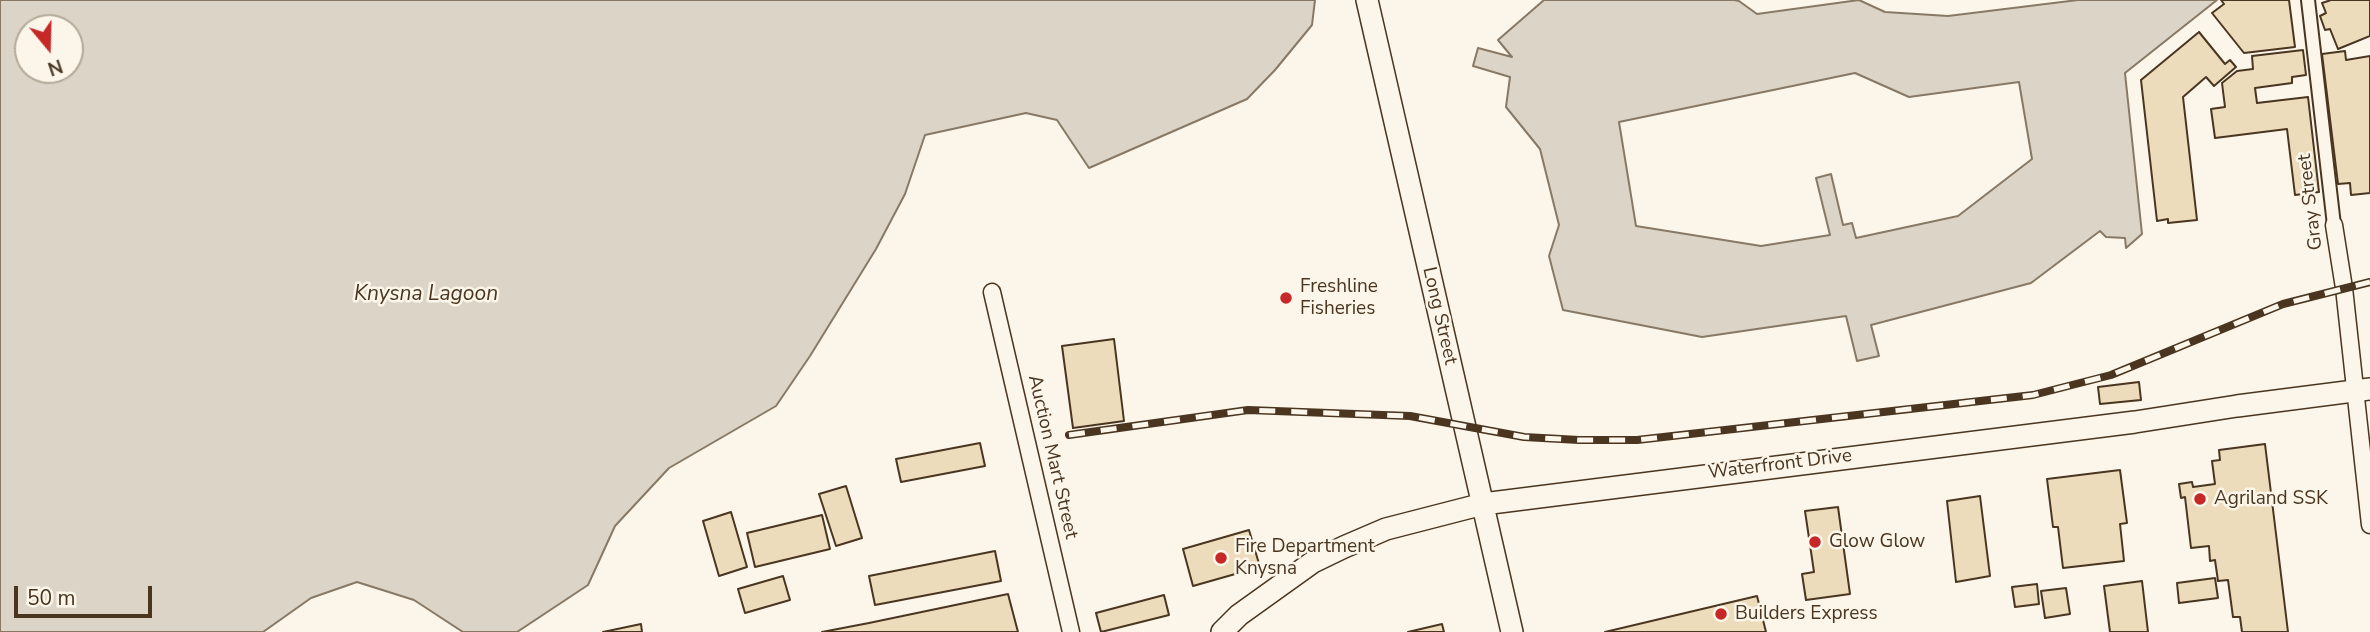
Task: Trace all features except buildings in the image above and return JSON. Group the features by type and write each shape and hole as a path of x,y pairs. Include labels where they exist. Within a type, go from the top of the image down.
{"street":[{"name":"Long Street","path":"1367,0 1512,632"},
{"name":"Gray Street","path":"2308,0 2334,225 2362,390 2370,525"},
{"name":"Auction Mart Street","path":"992,292 1072,632"},
{"name":"Waterfront Drive","path":"1222,632 1239,615 1313,562 1387,529 1483,504 2135,422 2362,390"}],"water":[{"name":"Knysna Lagoon","path":"0,0 1315,0 1312,25 1247,99 1089,168 1057,120 1026,113 925,135 905,194 876,249 776,406 669,468 615,526 588,585 517,632 463,632 414,600 357,582 311,598 263,632 0,632"},
{"path":"1544,0 1734,0 1757,14 1859,0 1885,12 1948,16 2078,0 2217,0 2125,73 2142,234 2126,248 2125,238 2106,237 2100,231 2031,283 1871,325 1879,356 1857,361 1846,316 1702,337 1563,310 1549,256 1559,225 1540,149 1506,107 1510,77 1473,66 1478,48 1512,57 1498,40","holes":["1855,73 1909,97 2019,82 2032,159 1958,216 1856,238 1852,223 1843,225 1831,174 1816,178 1830,235 1761,246 1636,226 1619,122"]}],"railway":[{"path":"1069,435 1248,410 1410,416 1524,437 1637,440 2033,395 2111,375 2283,304 2370,282"}],"place":[{"name":"Freshline Fisheries","path":"1286,298"},
{"name":"Agriland SSK","path":"2200,499"},
{"name":"Glow Glow","path":"1815,542"},
{"name":"Fire Department Knysna","path":"1221,558"},
{"name":"Builders Express","path":"1721,614"}]}
